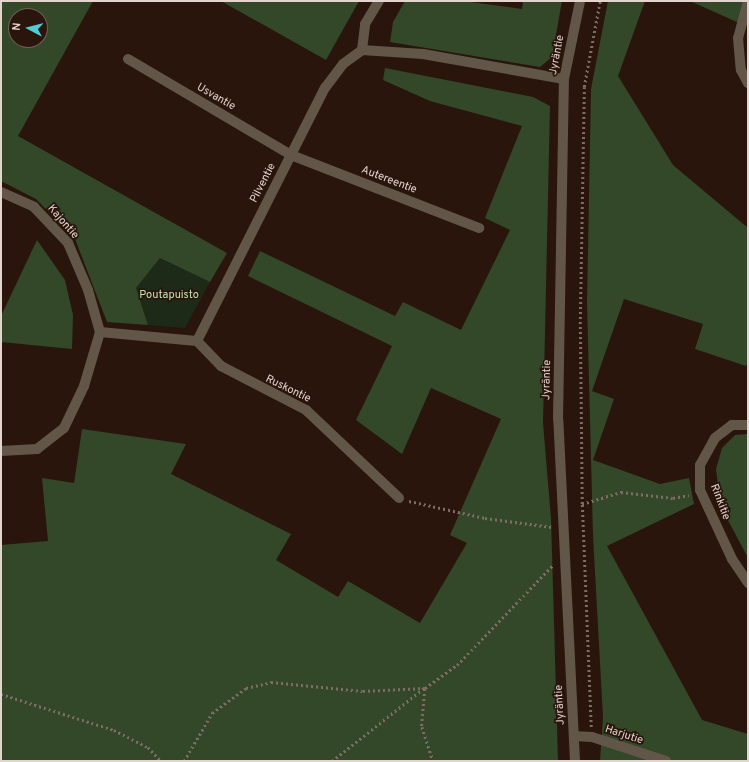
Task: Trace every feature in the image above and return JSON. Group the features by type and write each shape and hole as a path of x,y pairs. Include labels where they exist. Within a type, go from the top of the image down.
{"street":[{"path":"379,1 365,24 362,50 423,54 564,79"},
{"name":"Jyräntie","path":"575,761 562,527 558,419 564,79 580,1"},
{"path":"748,1 738,38 741,70 748,83"},
{"name":"Pilventie","path":"197,341 325,88 343,64 362,50"},
{"name":"Usvantie","path":"128,59 291,155"},
{"name":"Autereentie","path":"291,155 479,228"},
{"name":"Kajontie","path":"1,192 34,207 68,243 88,290 100,332"},
{"path":"1,450 37,449 64,428 84,386 100,332 197,341"},
{"name":"Ruskontie","path":"197,341 221,366 306,410 399,498"},
{"name":"Rinkitie","path":"748,424 732,425 715,438 700,465 700,490 732,559 748,583"},
{"name":"Harjutie","path":"574,736 592,737 666,761"}],"path":[{"path":"592,737 582,504 584,87 600,1"},
{"path":"582,504 621,492 673,498 700,490"},
{"path":"399,498 485,518 562,527"},
{"path":"332,761 425,688 457,665 564,552"},
{"path":"184,761 212,713 246,688 271,682 363,691 425,688"},
{"path":"425,688 422,727 433,761"},
{"path":"1,694 114,730 148,747 162,761"}],"green space":[{"path":"1,1 93,1 18,136 227,253 210,282 160,258 136,288 148,325 107,322 75,239 36,199 1,181"},
{"path":"221,1 359,1 326,60"},
{"path":"405,1 463,1 522,9 523,1 562,1 552,57 540,67 390,42 393,22"},
{"path":"608,1 645,1 618,76 673,165 748,228 748,361 746,366 695,349 703,324 624,299 592,391 614,399 593,460 660,484 689,478 694,504 607,546 702,720 748,734 748,761 600,761 603,717 593,536 587,303 591,89"},
{"path":"690,1 748,1 748,27"},
{"path":"385,68 533,97 550,106 543,423 551,518 558,761 1,761 1,545 48,541 42,478 74,483 82,429 186,444 171,474 291,534 276,560 338,597 348,581 420,623 467,543 450,535 501,419 431,388 402,454 356,420 392,346 248,276 260,251 395,316 403,302 461,330 510,230 485,218 522,126 430,101 383,80"},
{"path":"37,240 65,280 73,315 72,349 1,342 1,316"},
{"name":"Poutapuisto","path":"160,258 210,282 185,328 148,325 136,288"},
{"path":"748,434 748,558 721,507 716,469 722,448 735,435"}]}
